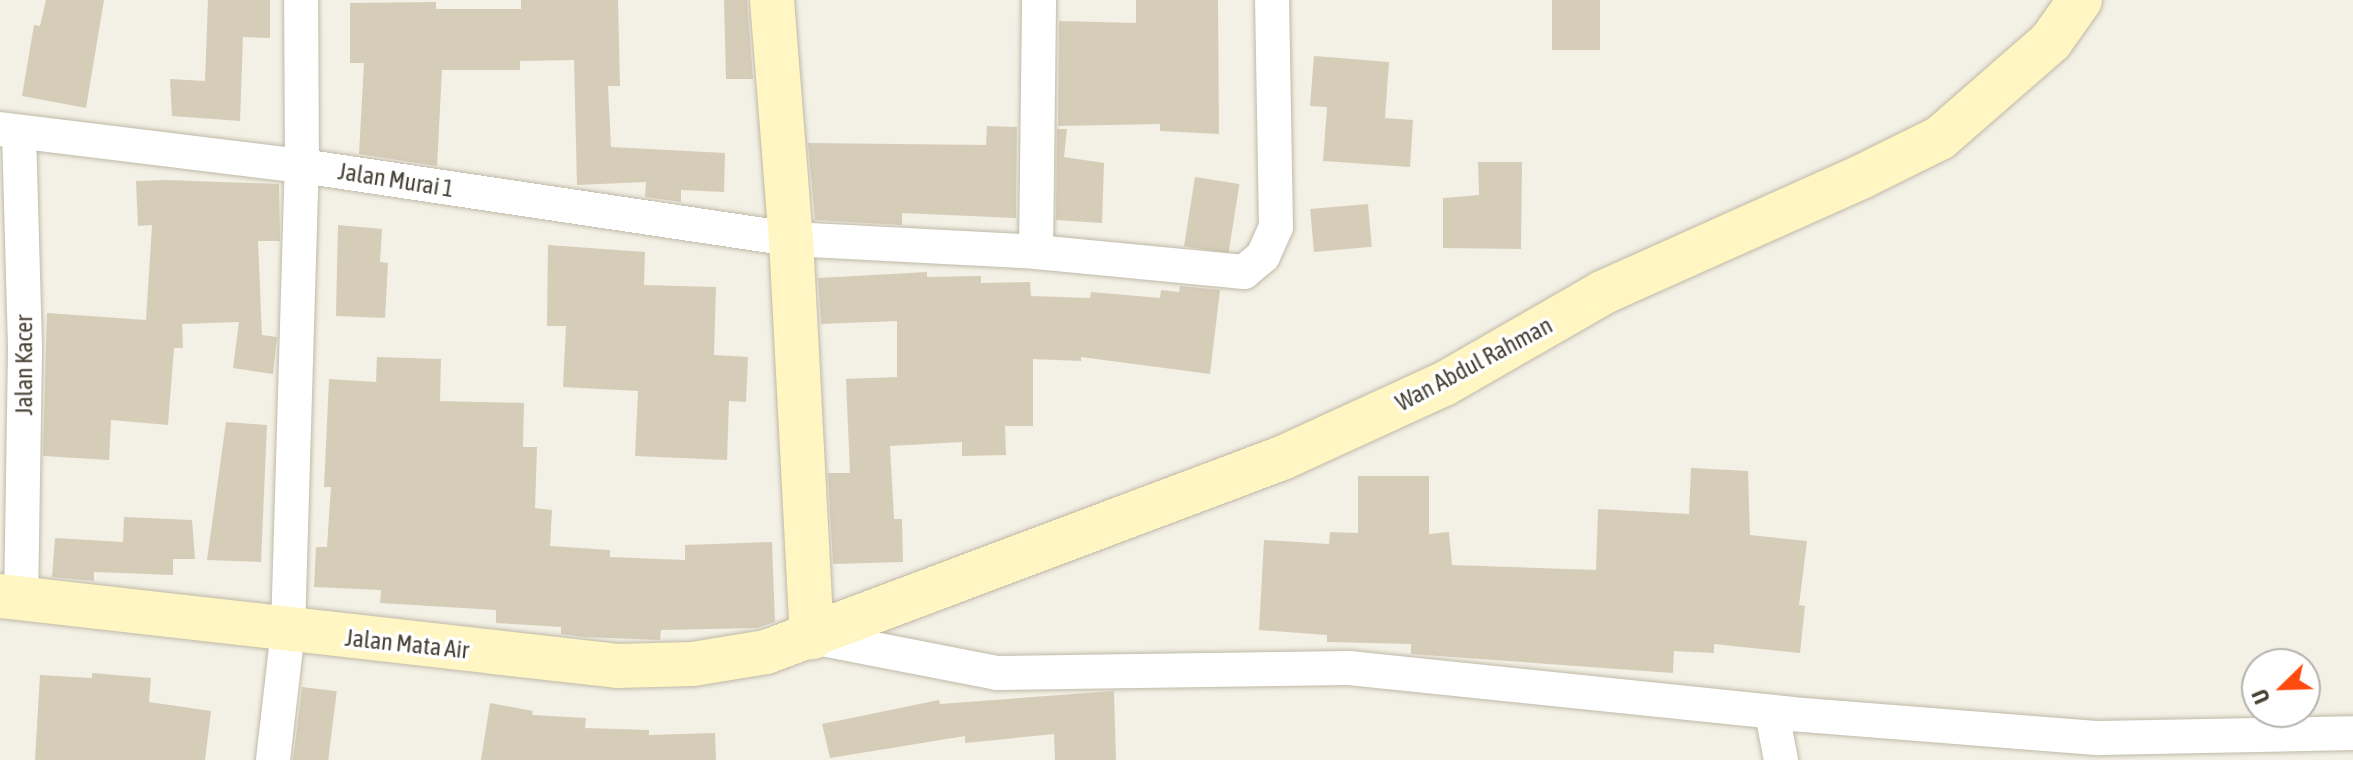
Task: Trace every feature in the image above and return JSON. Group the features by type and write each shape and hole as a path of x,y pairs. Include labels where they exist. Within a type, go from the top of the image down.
{"street":[{"path":"273,760 288,630 302,166 301,0"},
{"path":"772,0 791,239 812,637 997,673 1349,668 1772,713 2099,738 2353,733"},
{"path":"1036,252 1039,0"},
{"name":"Jalan Murai 1","path":"10,131 302,166 791,239 1036,252 1244,272 1263,256 1276,227 1272,0"},
{"name":"Wan Abdul Rahman","path":"812,637 1003,559 1282,458 1444,384 1604,292 1940,138 2051,41 2080,0"},
{"name":"Jalan Kacer","path":"10,131 25,351 10,597"},
{"name":"Jalan Mata Air","path":"10,597 617,666 693,664 766,652 812,637"},
{"path":"1772,713 1781,760"}],"building":[{"path":"46,0 104,0 86,108 22,96 34,25 40,26"},
{"path":"208,0 270,0 270,38 243,37 240,121 172,116 170,79 205,81"},
{"path":"521,0 618,0 620,86 608,86 611,147 725,153 724,192 681,190 681,202 645,197 646,182 577,185 574,60 520,61 520,70 442,70 437,166 359,154 364,63 350,63 350,3 436,2 436,9 521,9"},
{"path":"724,0 747,0 753,79 726,79"},
{"path":"1136,0 1218,0 1219,134 1160,131 1160,124 1058,126 1059,21 1136,23"},
{"path":"1552,0 1600,0 1600,50 1552,50"},
{"path":"1314,56 1389,62 1385,118 1413,120 1410,167 1323,161 1327,107 1310,106"},
{"path":"987,126 1017,127 1016,218 902,213 902,225 815,220 808,143 986,145"},
{"path":"1057,129 1067,129 1064,157 1104,163 1102,223 1056,220"},
{"path":"1478,162 1522,162 1521,249 1443,248 1443,198 1479,195"},
{"path":"1195,177 1239,184 1228,253 1184,246"},
{"path":"136,181 279,184 280,241 258,241 262,335 277,337 273,374 233,368 239,322 182,324 183,348 174,348 168,425 111,420 109,460 43,456 47,313 146,320 152,225 138,226"},
{"path":"1368,204 1372,247 1314,252 1310,209"},
{"path":"338,225 382,229 380,262 388,263 385,318 336,316"},
{"path":"548,245 645,252 644,285 716,287 714,355 748,357 746,402 729,401 727,460 635,456 638,391 563,387 566,326 547,326"},
{"path":"927,272 927,277 981,276 981,283 1030,282 1031,296 1090,298 1091,292 1160,298 1161,290 1179,292 1180,286 1220,290 1210,374 1081,357 1081,361 1033,359 1033,426 1005,426 1006,455 962,456 962,442 890,446 894,519 902,519 903,562 833,564 828,473 850,473 846,379 897,377 897,321 821,324 818,278"},
{"path":"377,357 441,359 440,401 524,403 523,447 537,447 535,508 552,510 550,546 610,550 610,557 685,560 685,545 772,542 775,622 757,628 661,630 660,640 584,637 561,634 561,627 496,623 496,610 380,603 381,590 314,587 316,547 327,547 331,487 324,487 329,379 376,382"},
{"path":"226,422 267,425 261,562 207,560"},
{"path":"1691,468 1748,471 1750,535 1807,541 1799,605 1805,606 1800,653 1714,644 1714,653 1674,651 1673,673 1411,654 1411,644 1327,642 1327,635 1259,630 1264,540 1329,544 1330,532 1358,533 1358,476 1429,476 1429,534 1449,532 1452,565 1596,570 1598,509 1689,514"},
{"path":"124,517 192,520 195,559 173,559 173,575 94,572 94,581 52,577 55,538 123,542"},
{"path":"92,673 151,678 149,702 211,711 205,760 35,760 40,675 92,678"},
{"path":"302,687 337,691 328,760 293,760"},
{"path":"1114,691 1116,760 1055,760 1054,734 965,743 965,736 830,758 822,724 939,700 940,704"},
{"path":"490,703 533,711 532,715 586,718 585,728 649,730 649,735 715,733 716,760 481,760"}]}
